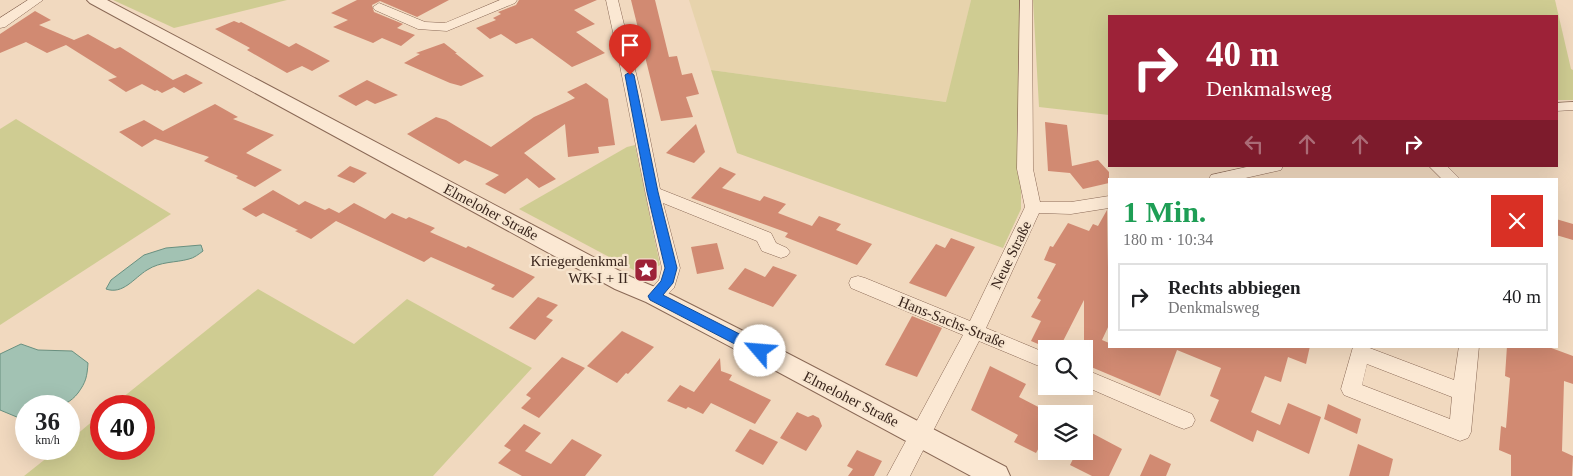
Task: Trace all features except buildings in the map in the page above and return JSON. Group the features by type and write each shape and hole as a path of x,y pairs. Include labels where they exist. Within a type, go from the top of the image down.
{"street":[{"path":"0,24 36,0"},
{"name":"Elmeloher Straße","path":"95,0 623,283 654,296 996,476"},
{"path":"378,7 424,26 447,27 511,0"},
{"path":"612,0 634,94 652,192 671,268 667,283 654,296"},
{"name":"Neue Straße","path":"898,476 975,330 1033,207 1025,169 1026,0"},
{"path":"1558,107 1573,106"},
{"path":"1221,178 1271,167"},
{"path":"1438,167 1451,178"},
{"path":"652,192 765,237 768,247 781,252"},
{"path":"1033,207 1049,210 1078,208 1108,202"},
{"name":"Hans-Sachs-Straße","path":"858,283 1038,358"},
{"path":"1463,392 1360,354 1351,389 1460,432 1469,348"},
{"path":"1093,381 1184,420"}],"shaded area":[{"path":"113,0 287,0 174,28"},
{"path":"689,0 971,0 947,102 711,70"},
{"path":"971,0 1021,0 1021,209 1003,248 737,153 711,70 946,102"},
{"path":"1033,0 1555,0 1571,69 1573,70 1573,100 1558,100 1558,15 1108,15 1108,115 1039,107"},
{"path":"16,119 171,214 0,325 0,129"},
{"path":"635,145 660,265 643,275 519,209 627,147"},
{"path":"201,245 203,251 193,258 152,267 123,288 118,290 106,289 111,280 144,255 166,248"},
{"path":"258,289 354,344 407,299 532,368 433,476 24,476 44,460 80,460 80,432 90,423 90,460 155,460 155,395 126,395"},
{"path":"21,344 38,350 72,351 88,363 87,376 76,395 15,395 15,416 0,410 0,354"}],"place":[{"name":"Kriegerdenkmal WK I + II","path":"646,270"}],"route":[{"path":"630,75 652,192 671,268 667,283 654,296 760,351"}]}
